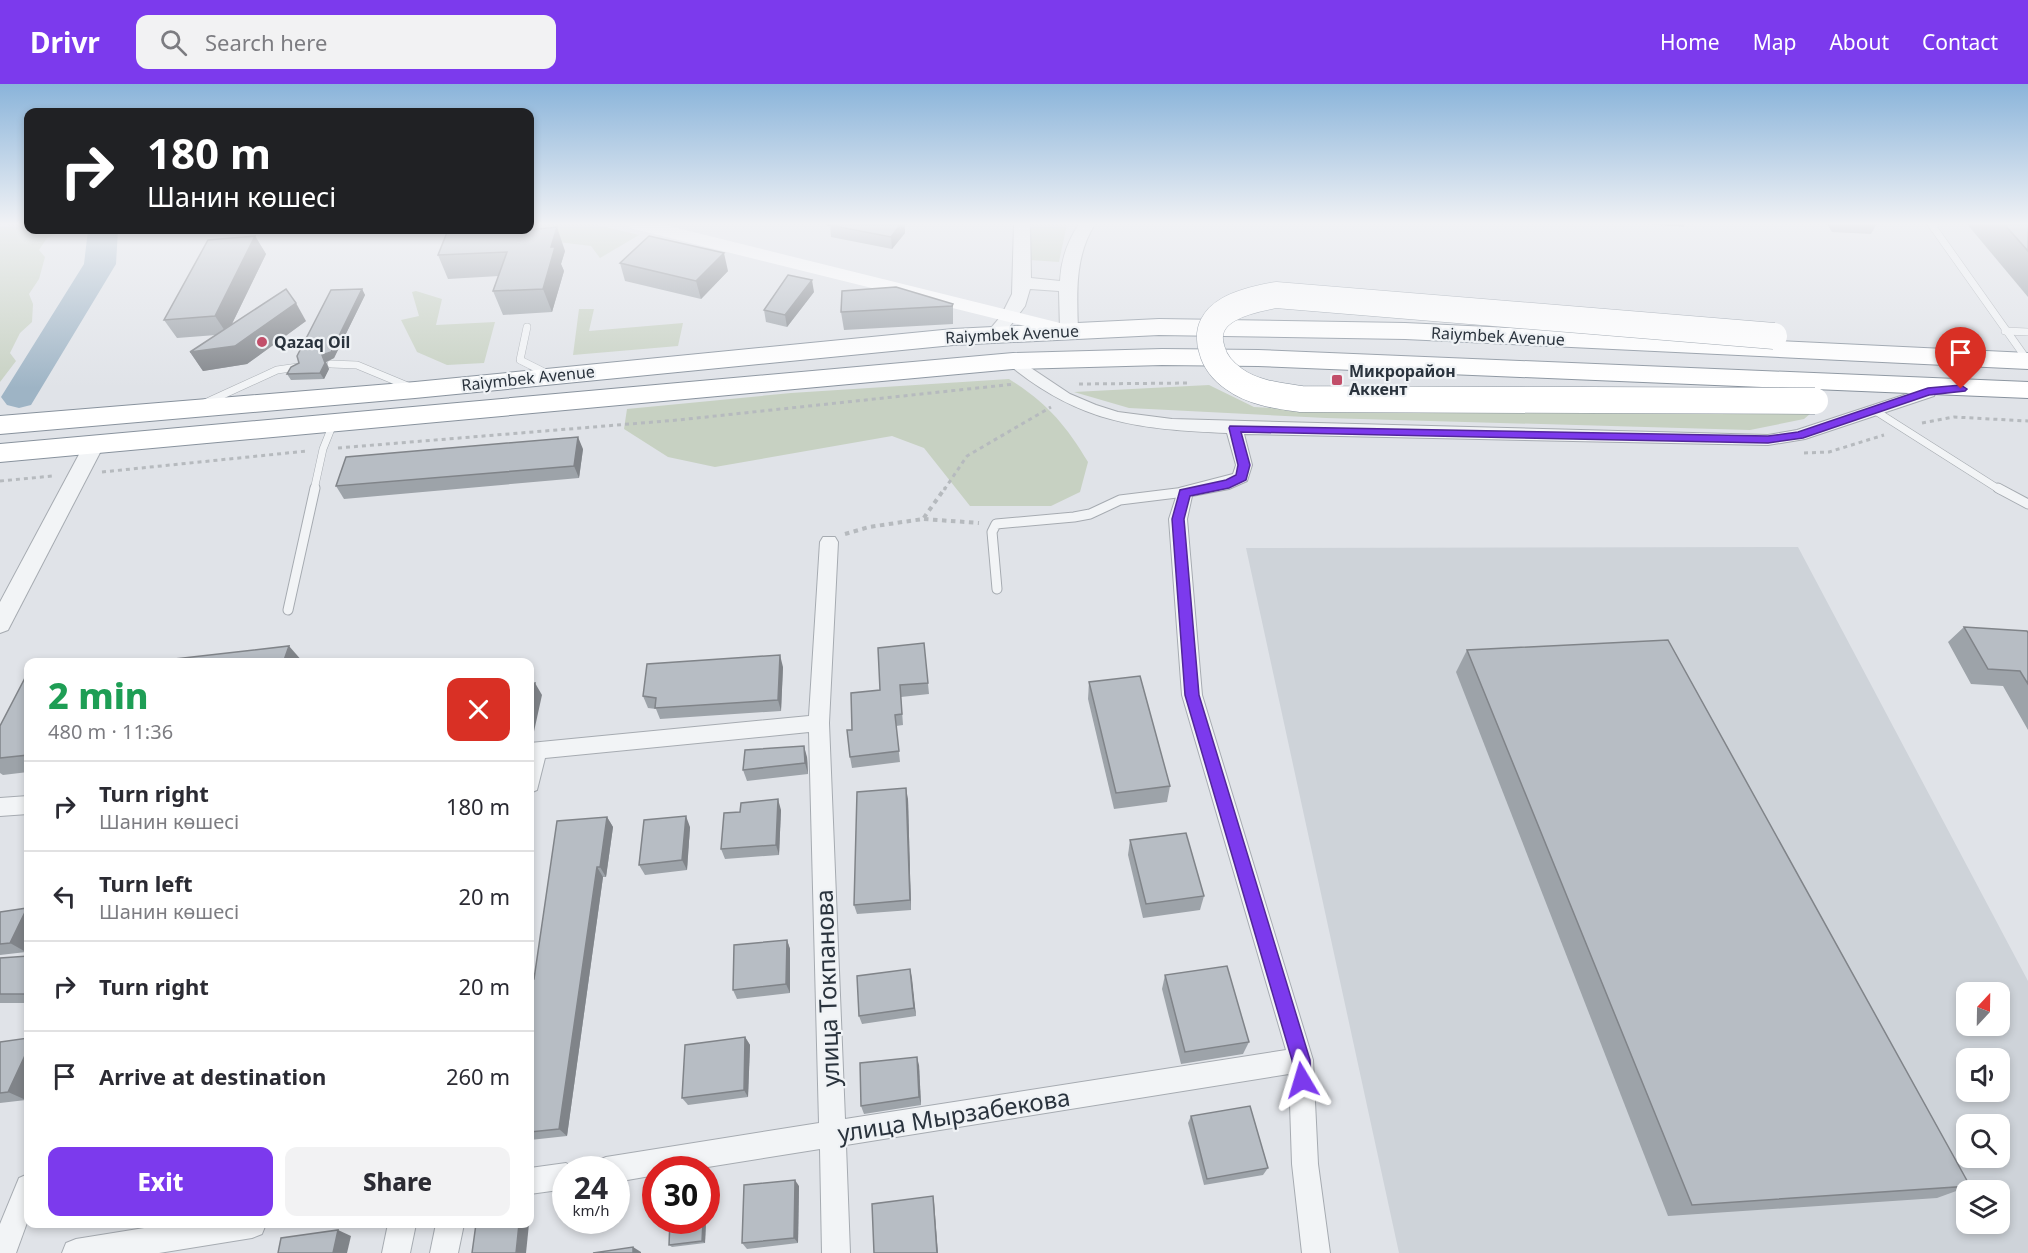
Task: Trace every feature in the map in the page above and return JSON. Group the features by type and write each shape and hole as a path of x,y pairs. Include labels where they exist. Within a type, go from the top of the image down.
{"highway":[{"path":"1960,358 1774,336 1276,296 1244,302 1228,309 1215,321 1208,340 1213,358 1233,378 1255,389 1301,399 1815,401 1978,387"},
{"name":"Raiymbek Avenue","path":"0,425 415,390 1004,325 1070,331 1267,327 1394,331 2028,361"},
{"name":"Raiymbek Avenue","path":"0,453 1013,361 1162,357 1258,358 2028,390"}],"main road":[{"path":"835,279 1004,325"}],"street":[{"path":"1004,325 1025,283 1025,279"},
{"path":"1069,279 1070,331"},
{"path":"1025,283 1068,287"},
{"path":"1013,361 1036,381 1065,399 1111,418 1161,424 1234,428 1768,440 1799,435 1928,392"},
{"path":"1234,428 1244,465 1241,477 1229,483 1185,492 1178,519 1192,695 1301,1060 1305,1164 1316,1253"},
{"path":"0,624 94,445"},
{"name":"улица Токпанова","path":"829,542 819,723 836,1253"},
{"path":"534,750 819,723"},
{"path":"0,807 24,805"},
{"name":"улица Мырзабекова","path":"630,1166 1301,1060"},
{"path":"534,1180 552,1178"},
{"path":"2,1253 24,1197"},
{"path":"76,1253 228,1228"},
{"path":"396,1253 401,1228"},
{"path":"444,1253 449,1228"}],"lane":[{"path":"1969,279 2028,361"},
{"path":"527,327 520,360 553,376"},
{"path":"2005,331 2028,332"},
{"path":"331,364 357,365 415,390"},
{"path":"191,409 278,370 298,367"},
{"path":"1874,410 2017,500 2028,504"},
{"path":"288,610 323,449 333,424"},
{"path":"997,589 992,532 996,524 1074,517 1090,514 1120,500 1185,492"}],"path":[{"path":"0,481 323,449 678,420 1036,381 1190,383"},
{"path":"923,519 967,456 1065,399"},
{"path":"829,542 840,535 869,527 923,519 996,524"}],"shaded area":[{"path":"1798,547 2028,981 2028,1253 1399,1253 1246,548"}],"green space":[{"path":"0,279 39,279 29,294 33,304 32,322 20,333 10,353 16,361 0,382"},
{"path":"416,291 442,299 436,325 495,322 484,363 447,365 417,352 401,320 419,316 412,292"},
{"path":"579,309 594,309 589,331 683,323 678,346 573,355"},
{"path":"1009,379 1034,396 1054,415 1088,462 1080,492 1051,506 970,506 924,448 892,436 715,467 668,457 624,429 627,409 791,393"},
{"path":"1209,385 1254,407 1325,411 1817,408 1804,419 1750,430 1326,418 1129,408 1074,392"}],"building":[{"path":"187,279 234,279 215,316 164,320"},
{"path":"497,279 546,279 543,289 493,291"},
{"path":"786,279 812,280 785,315 764,310"},
{"path":"896,287 953,304 952,306 841,312 842,291"},
{"path":"286,289 296,303 235,346 190,352"},
{"path":"362,289 331,352 322,355 325,363 320,373 287,374 291,367 299,363 297,356 331,290"},
{"path":"578,437 574,466 336,486 346,457"},
{"path":"1964,627 2027,631 2028,684 2020,671 1988,669"},
{"path":"1668,640 1956,1161 1956,1168 1960,1168 1967,1180 1956,1180 1956,1187 1692,1205 1467,650"},
{"path":"924,643 928,683 900,685 902,714 895,715 899,751 850,757 847,730 852,730 851,693 880,690 878,648"},
{"path":"289,646 285,658 183,658"},
{"path":"780,655 778,700 655,708 656,698 643,696 647,664"},
{"path":"1140,676 1170,786 1116,793 1089,682"},
{"path":"24,680 24,755 0,758 0,726"},
{"path":"804,746 805,763 743,770 745,750"},
{"path":"906,788 910,900 854,905 857,792"},
{"path":"778,799 776,845 721,849 724,813 740,812 741,803"},
{"path":"686,816 682,860 639,865 644,820"},
{"path":"607,817 600,867 597,867 559,1129 534,1132 534,979 557,821"},
{"path":"1186,833 1204,896 1146,904 1130,840"},
{"path":"24,908 24,914 10,943 0,944 0,912"},
{"path":"787,940 786,984 733,990 734,945"},
{"path":"24,956 24,994 0,994 0,958"},
{"path":"1227,966 1249,1042 1185,1052 1165,975"},
{"path":"910,969 914,1008 859,1016 857,976"},
{"path":"745,1037 744,1090 682,1098 685,1045"},
{"path":"24,1039 24,1058 8,1092 0,1093 0,1042"},
{"path":"917,1057 919,1097 861,1106 860,1063"},
{"path":"1250,1106 1268,1168 1207,1179 1191,1116"},
{"path":"795,1180 794,1238 742,1243 744,1185"},
{"path":"933,1196 937,1253 874,1253 872,1204"},
{"path":"475,1228 519,1228 516,1253 472,1253"},
{"path":"338,1230 333,1253 278,1253 281,1238"},
{"path":"669,1234 702,1234 702,1241 669,1245"},
{"path":"633,1247 633,1253 593,1253"}],"waterway":[{"path":"19,397 91,279"}],"place":[{"name":"Qazaq Oil","path":"262,342"},
{"name":"Микрорайон Аккент","path":"1337,380"}],"route":[{"path":"1302,1080 1301,1060 1192,695 1178,519 1185,492 1229,483 1241,477 1244,465 1234,428 1768,440 1799,435 1928,392 1961,389"}]}
